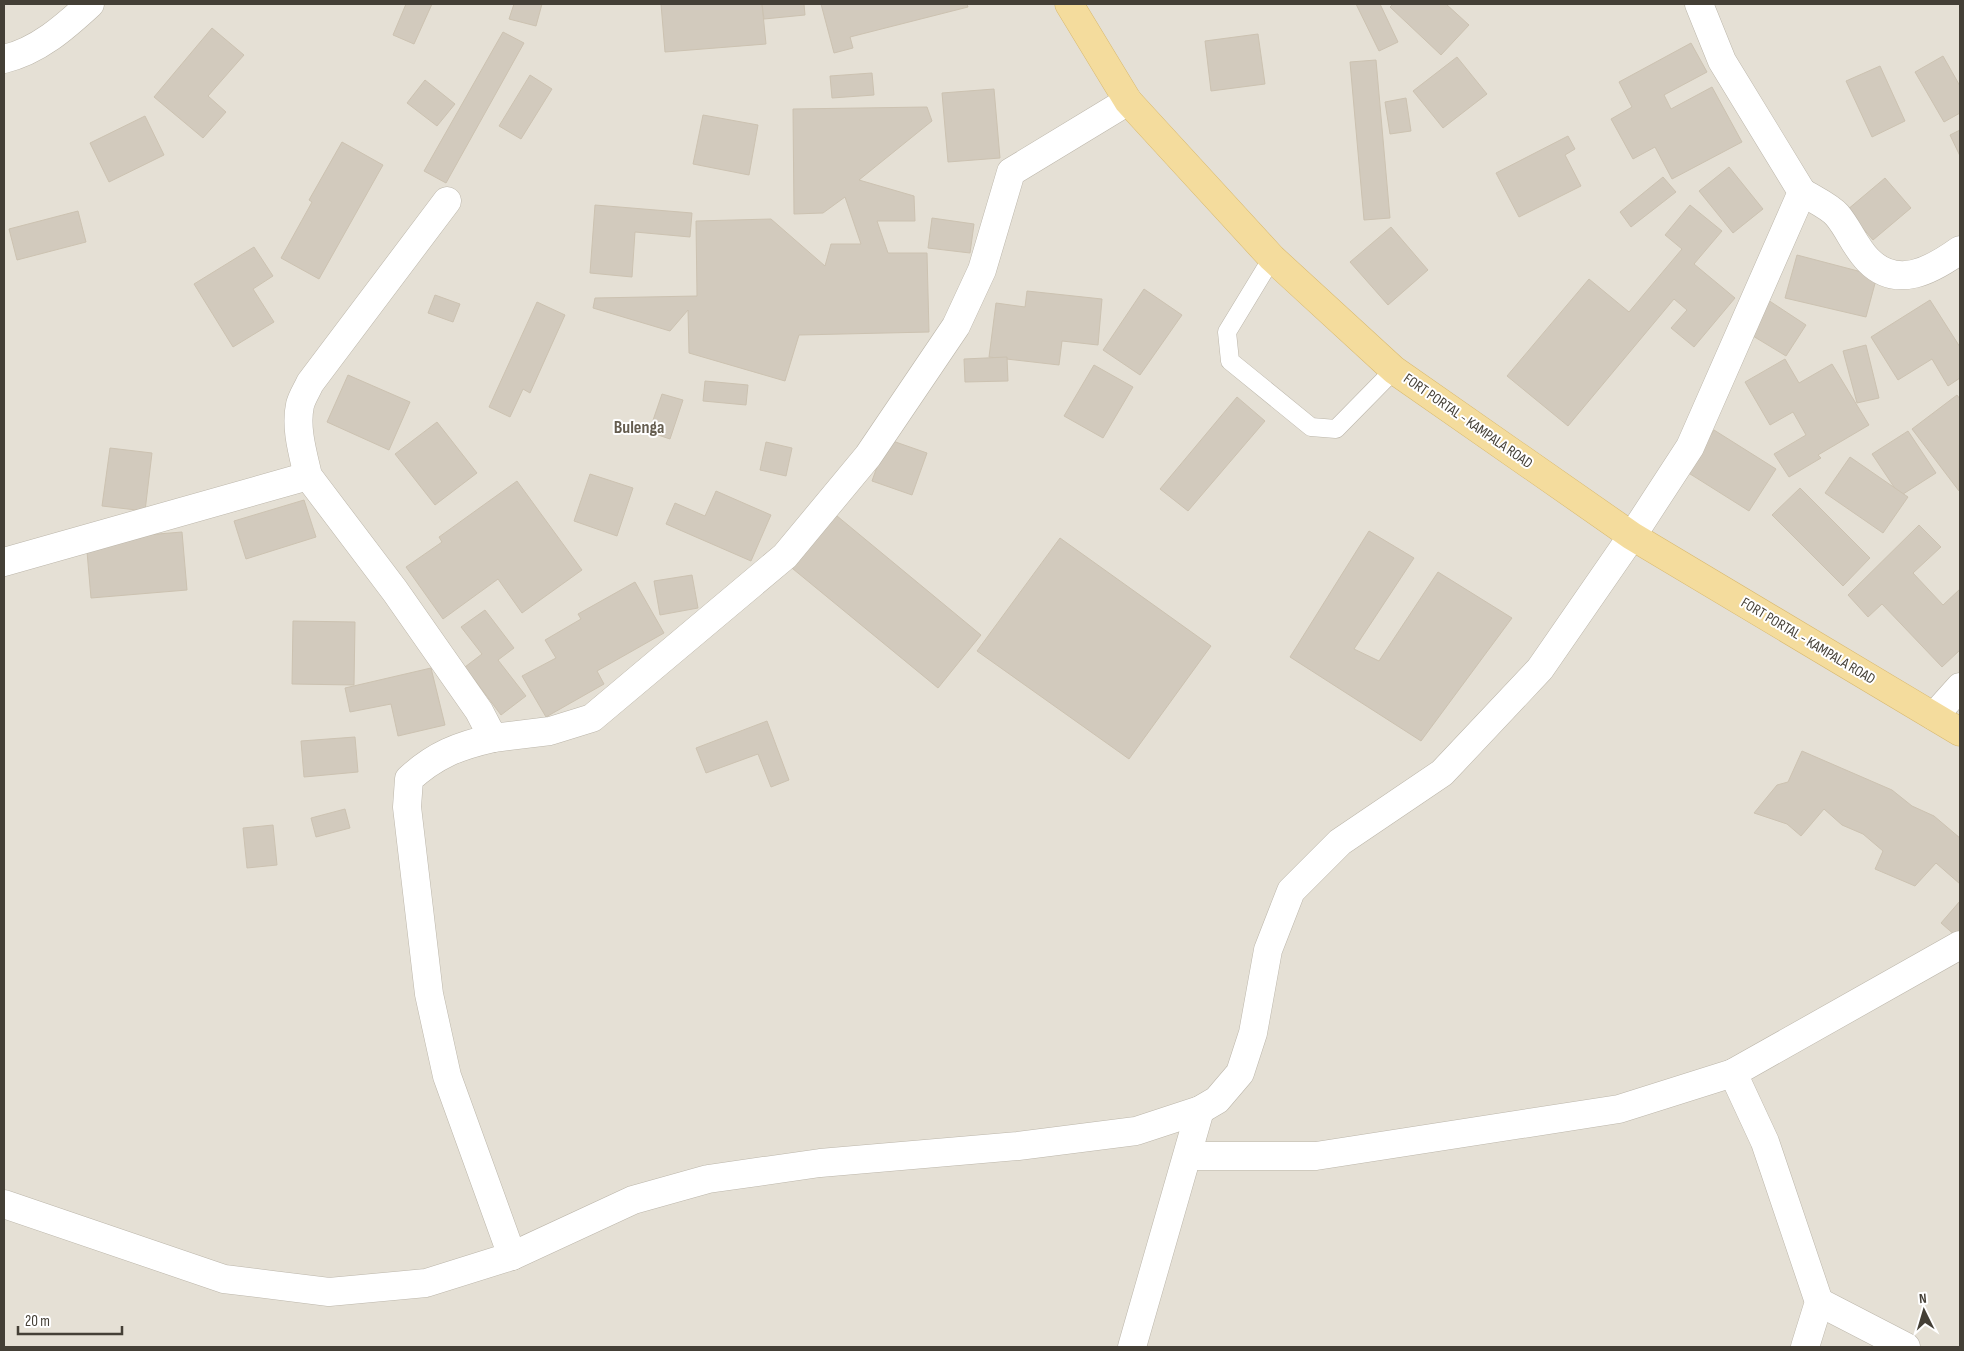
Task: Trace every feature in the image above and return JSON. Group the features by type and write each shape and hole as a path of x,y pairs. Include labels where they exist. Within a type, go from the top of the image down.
{"main road":[{"name":"FORT PORTAL - KAMPALA ROAD","path":"1069,4 1128,100 1272,258 1394,370 1632,536 1960,732"}],"street":[{"path":"4,59 20,55 63,29 90,4"},
{"path":"1699,4 1722,61 1802,192 1836,214 1868,260 1890,275 1901,276 1936,267 1960,250"},
{"path":"512,1256 447,1076 429,994 406,807 409,779 428,762 461,746 492,738 550,731 592,718 785,556 868,456 956,326 982,270 1011,172 1128,100"},
{"path":"4,1204 224,1279 329,1292 426,1283 512,1256 633,1200 708,1180 820,1163 1018,1146 1136,1131 1200,1110 1218,1100 1240,1072 1253,1033 1268,950 1291,891 1340,842 1442,773 1540,669 1632,536 1690,447 1802,192"},
{"path":"447,201 310,383 300,404 299,428 308,476 394,591 479,711 492,738"},
{"path":"4,562 308,476"},
{"path":"1934,716 1960,687"},
{"path":"1189,1156 1316,1156 1619,1109 1733,1073 1960,946"},
{"path":"1733,1073 1765,1142 1818,1302 1806,1347"},
{"path":"1132,1347 1175,1196 1189,1156 1200,1110"},
{"path":"1818,1302 1906,1347"}],"lane":[{"path":"1272,258 1227,332 1230,361 1311,427 1336,429 1394,370"}],"shaded area":[{"path":"4,4 1960,4 1960,1347 4,1347"}],"building":[{"path":"406,4 432,4 414,44 393,35"},
{"path":"514,4 542,4 536,26 509,19"},
{"path":"661,4 762,4 766,44 665,52"},
{"path":"762,4 804,4 805,15 764,19"},
{"path":"821,4 967,4 968,7 850,37 853,48 834,53"},
{"path":"1356,4 1380,4 1398,42 1379,51"},
{"path":"1393,4 1446,4 1469,25 1441,55 1390,7"},
{"path":"212,28 244,55 208,96 226,112 203,138 154,97"},
{"path":"503,32 524,43 446,183 424,171"},
{"path":"1258,34 1265,84 1211,91 1205,41"},
{"path":"1691,43 1707,72 1664,95 1671,109 1712,87 1742,142 1672,179 1655,147 1633,159 1611,119 1632,107 1619,82"},
{"path":"1943,56 1960,86 1960,113 1944,122 1915,72"},
{"path":"1457,57 1487,94 1443,128 1413,91"},
{"path":"1376,60 1390,218 1364,220 1350,62"},
{"path":"1880,66 1905,121 1872,137 1846,81"},
{"path":"872,73 874,95 832,98 830,76"},
{"path":"530,75 552,89 521,139 499,126"},
{"path":"425,80 455,104 437,126 407,103"},
{"path":"994,89 1000,158 948,162 942,93"},
{"path":"1406,98 1411,131 1390,134 1385,102"},
{"path":"927,107 932,121 859,180 914,196 915,221 877,221 888,253 927,253 929,332 799,335 785,381 689,353 688,310 670,331 593,308 595,298 697,296 696,221 771,219 825,266 831,244 861,244 845,197 823,213 794,214 793,109"},
{"path":"703,115 758,125 749,175 693,164"},
{"path":"145,116 164,155 109,182 90,143"},
{"path":"1960,130 1960,156 1950,135"},
{"path":"1568,136 1575,149 1565,155 1581,186 1519,217 1496,173"},
{"path":"342,142 383,165 319,279 281,258 312,202 309,200"},
{"path":"1729,167 1763,209 1733,233 1699,191"},
{"path":"1663,177 1676,192 1631,227 1620,212"},
{"path":"1885,178 1911,208 1873,240 1847,210"},
{"path":"595,205 692,213 690,237 635,232 632,277 590,273"},
{"path":"1690,205 1722,231 1694,264 1735,298 1694,347 1671,328 1687,310 1674,299 1568,426 1507,376 1589,279 1629,312 1682,249 1665,235"},
{"path":"78,211 86,242 17,260 9,229"},
{"path":"932,218 974,224 970,253 928,248"},
{"path":"1391,227 1428,270 1388,305 1350,262"},
{"path":"254,247 273,276 253,289 274,322 233,347 194,284"},
{"path":"1797,255 1877,276 1866,317 1785,298"},
{"path":"1144,289 1182,315 1140,375 1103,350"},
{"path":"1027,291 1102,299 1098,345 1062,341 1059,365 989,357 996,303 1025,307"},
{"path":"435,295 460,304 453,322 428,313"},
{"path":"1768,300 1806,325 1786,356 1748,333"},
{"path":"1930,300 1960,347 1960,378 1948,386 1932,359 1898,380 1871,337"},
{"path":"537,302 565,315 530,393 523,389 510,417 489,407"},
{"path":"1866,345 1879,398 1857,403 1843,351"},
{"path":"1007,357 1008,381 965,382 964,359"},
{"path":"1785,359 1799,383 1832,364 1869,425 1818,455 1821,458 1789,477 1774,454 1806,435 1793,412 1770,425 1745,382"},
{"path":"1094,365 1133,387 1103,438 1064,416"},
{"path":"348,375 410,402 389,450 327,422"},
{"path":"705,381 748,385 746,405 703,401"},
{"path":"662,394 683,400 670,439 649,432"},
{"path":"1957,395 1960,399 1959,491 1912,429"},
{"path":"1237,397 1265,421 1188,511 1160,489"},
{"path":"437,422 477,473 435,505 395,454"},
{"path":"1714,430 1776,469 1749,511 1687,472"},
{"path":"1908,431 1936,473 1900,496 1872,454"},
{"path":"887,439 927,453 912,495 872,481"},
{"path":"766,442 792,448 786,476 760,470"},
{"path":"110,448 152,453 145,511 102,506"},
{"path":"1850,457 1908,497 1883,533 1825,493"},
{"path":"590,474 633,488 617,536 574,521"},
{"path":"517,481 582,570 522,613 498,579 443,619 406,567 442,542 439,537"},
{"path":"1800,488 1870,558 1843,586 1772,515"},
{"path":"716,491 771,515 751,561 666,524 675,503 705,516"},
{"path":"304,500 316,537 246,559 234,521"},
{"path":"831,511 981,635 938,688 787,564"},
{"path":"1919,525 1941,547 1913,573 1943,605 1960,589 1960,650 1942,667 1882,604 1868,617 1848,595"},
{"path":"1369,531 1414,558 1354,649 1379,661 1438,572 1512,618 1421,741 1290,657"},
{"path":"182,532 187,590 91,598 86,540"},
{"path":"1060,538 1211,646 1129,759 977,651"},
{"path":"692,575 698,608 660,615 654,581"},
{"path":"635,582 664,633 597,671 604,684 546,717 522,676 556,658 545,640 581,619 578,614"},
{"path":"485,610 514,648 498,660 526,696 501,715 465,667 482,654 461,627"},
{"path":"293,621 355,622 354,685 292,684"},
{"path":"431,668 445,725 398,736 391,704 350,712 345,688"},
{"path":"767,721 789,780 771,787 758,754 706,773 696,748"},
{"path":"355,737 358,772 304,777 301,741"},
{"path":"1802,751 1892,790 1912,806 1934,816 1960,838 1960,884 1936,863 1915,886 1875,869 1883,851 1863,834 1842,825 1824,809 1801,836 1787,824 1754,813 1777,785 1788,782"},
{"path":"345,809 350,828 316,837 311,818"},
{"path":"273,825 277,865 247,868 243,828"},
{"path":"1960,901 1960,933 1957,937 1941,923"}],"district":[{"name":"Bulenga","path":"639,427"}]}
